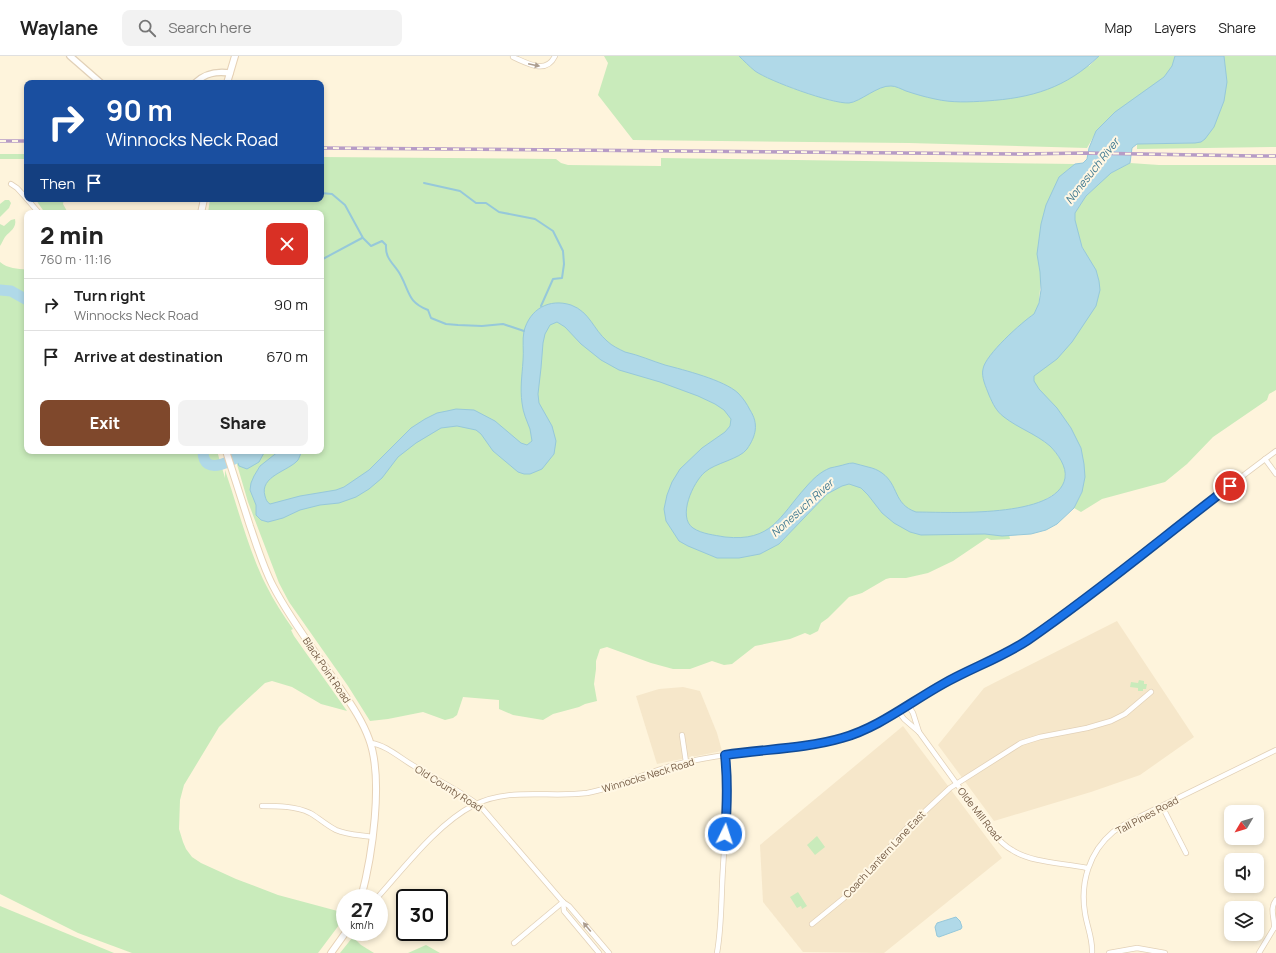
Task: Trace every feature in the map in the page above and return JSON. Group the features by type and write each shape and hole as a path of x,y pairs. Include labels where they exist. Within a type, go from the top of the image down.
{"main road":[{"path":"228,80 235,56"},
{"name":"Black Point Road","path":"227,454 260,557 272,584 285,608 356,713 371,743 374,758 375,806 369,864 363,889"},
{"path":"331,953 340,941"}],"street":[{"path":"70,56 98,80"},
{"path":"512,56 540,67 549,64 555,56"},
{"path":"199,80 207,74 217,72 230,73"},
{"path":"11,184 24,196"},
{"path":"30,202 37,210"},
{"name":"Winnocks Neck Road","path":"385,889 439,830 461,812 477,803 491,799 518,795 574,794 596,791 657,770 686,762 725,755 797,747 836,740 863,731 942,684 999,657 1028,640 1099,588 1276,451"},
{"path":"1265,459 1276,474"},
{"name":"Coach Lantern Lane East","path":"812,924 844,898 905,830 944,792 1021,743 1051,734 1100,724 1117,718 1128,712 1151,692"},
{"name":"Olde Mill Road","path":"908,705 915,718 919,732"},
{"name":"Olde Mill Road","path":"898,711 904,719 919,732 991,831 1009,849 1031,858 1087,868"},
{"path":"682,735 686,762"},
{"name":"Old County Road","path":"371,743 378,744 477,803 609,953"},
{"name":"Tall Pines Road","path":"1092,953 1090,935 1084,910 1084,883 1087,868 1099,848 1113,832 1137,818 1276,750"},
{"path":"718,953 727,806 727,769 725,755"},
{"path":"262,806 301,810 310,813 339,831 372,837"},
{"path":"1162,806 1186,853"},
{"path":"1259,953 1275,928 1272,909 1276,900"},
{"path":"514,943 563,902"},
{"name":"Old County Road","path":"563,902 564,910 599,953"},
{"path":"1108,953 1137,948 1165,953"}],"shaded area":[{"path":"1117,621 1194,737 1140,775 1091,792 994,821 938,745 984,688"},
{"path":"683,687 700,691 717,733 722,751 657,764 636,696 659,689"},
{"path":"903,726 1002,858 884,953 803,952 763,902 760,845"}],"green space":[{"path":"604,56 739,56 760,74 792,88 833,101 882,85 1089,66 1099,56 1178,56 1168,77 1095,134 1087,148 909,143 633,140 598,95 608,63"},
{"path":"1223,56 1276,56 1276,147 1137,149 1137,144 1195,143"},
{"path":"0,154 24,154 24,159 0,159"},
{"path":"324,157 556,159 561,163 568,165 661,166 661,158 1075,164 1063,174 1041,278 1038,312 1019,330 1050,445 1066,466 1064,488 1035,506 1004,511 1010,539 991,540 987,538 953,561 928,573 906,578 886,579 862,593 849,597 821,623 818,631 810,635 805,633 790,639 755,646 732,664 724,665 712,661 690,669 673,669 651,663 607,647 600,649 596,661 594,684 597,701 553,714 543,720 513,715 499,709 499,700 463,697 457,715 453,718 445,720 423,712 370,721 348,686 289,602 279,583 248,502 234,454 324,454 324,210 208,210 210,202 324,202"},
{"path":"1130,163 1159,165 1276,165 1276,390 1269,394 1267,400 1213,437 1187,464 1165,482 1102,499 1081,512 1074,508 1082,492 1034,386 1032,377 1089,259 1081,245 1074,214 1085,197 1107,175"},
{"path":"5,200 9,200 11,203 9,208 0,217 0,204"},
{"path":"63,202 66,210 43,210 38,203"},
{"path":"15,219 14,227 5,237 0,246 0,224 4,226 11,220"},
{"path":"0,262 9,267 24,270 24,454 218,454 225,478 225,470 249,543 272,597 293,629 291,630 294,636 347,711 321,704 292,687 272,681 265,683 219,727 184,785 180,800 179,829 186,849 192,857 201,863 236,879 278,895 336,911 336,929 318,953 132,953 78,933 0,894"},
{"path":"1139,680 1144,681 1144,684 1147,684 1146,689 1143,689 1143,691 1138,691 1138,688 1130,687 1131,682 1138,683"},
{"path":"817,836 825,847 815,855 807,845"},
{"path":"798,892 807,906 802,909 801,906 797,908 790,897"},
{"path":"0,906 114,953 0,953"},
{"path":"350,941 357,941 374,953 340,953"},
{"path":"426,945 440,953 408,953"}],"water":[{"path":"739,56 1099,56 1087,67 1061,84 1033,94 1003,100 960,102 948,101 924,96 897,87 886,86 849,103 815,96 773,80 755,71"},
{"path":"1175,56 1224,56 1227,82 1224,101 1214,127 1205,139 1201,142 1195,143 1137,144 1132,148 1130,163 1111,173 1086,196 1075,213 1075,220 1082,247 1096,270 1100,290 1096,306 1072,342 1057,359 1034,376 1034,381 1039,389 1057,408 1071,428 1081,448 1085,477 1082,492 1074,508 1057,524 1046,530 1031,534 1002,536 985,534 921,535 910,532 894,523 882,513 861,488 849,484 827,494 779,544 760,554 739,558 717,558 688,546 679,541 666,521 664,509 667,495 672,482 680,469 702,448 725,432 730,426 731,419 724,410 698,396 660,382 619,370 601,360 581,344 565,327 557,322 550,325 545,334 543,343 538,394 539,403 552,426 556,441 554,454 542,469 530,474 518,472 493,451 481,434 476,430 457,426 441,428 416,443 398,457 382,478 369,489 356,497 339,503 320,505 300,510 283,518 268,522 261,520 256,515 256,505 250,490 251,483 260,466 275,454 300,454 298,460 294,464 266,483 264,489 265,496 270,504 344,487 369,470 411,428 437,413 456,409 474,410 495,421 521,443 527,445 532,441 521,398 524,331 527,323 536,311 548,304 555,303 571,305 583,312 602,336 618,349 714,380 732,388 746,403 755,420 753,439 747,449 739,456 705,472 696,483 688,500 686,516 688,523 700,532 725,537 741,538 754,536 773,525 809,484 820,474 830,468 851,463 872,468 882,473 891,483 903,504 916,512 975,512 1000,510 1023,507 1043,501 1058,491 1065,478 1065,469 1059,457 1050,446 1009,421 999,412 995,407 985,385 983,369 985,363 997,348 1013,331 1034,314 1039,303 1041,290 1037,254 1041,224 1046,205 1059,177 1075,164 1083,163 1087,159 1089,148 1096,131 1115,112 1164,77 1172,66"},
{"path":"235,454 263,454 259,462 247,469 239,466"},
{"path":"956,917 960,921 962,927 961,929 939,937 937,936 935,927 937,923"}],"waterway":[{"path":"424,183 460,191 476,203 486,203 499,212 535,219 553,231 563,251 564,264 562,278 553,279 541,306"},
{"path":"324,193 332,194 345,205 363,238 371,246 382,241 386,245 387,254 399,272 410,296 417,304 428,310 431,318 446,324 482,326 503,324 524,331"},
{"path":"324,258 362,238"},
{"name":"Nonesuch River","path":"0,290 11,291 24,298"},
{"name":"Nonesuch River","path":"203,454 204,459 208,464 214,465 228,462 242,454"}],"railway":[{"path":"0,141 24,141"},
{"path":"324,148 1023,154 1085,153 1276,156"}],"route":[{"path":"725,834 727,806 727,769 725,755 797,747 826,742 856,734 880,722 942,684 999,657 1028,640 1099,588 1230,486"}]}
